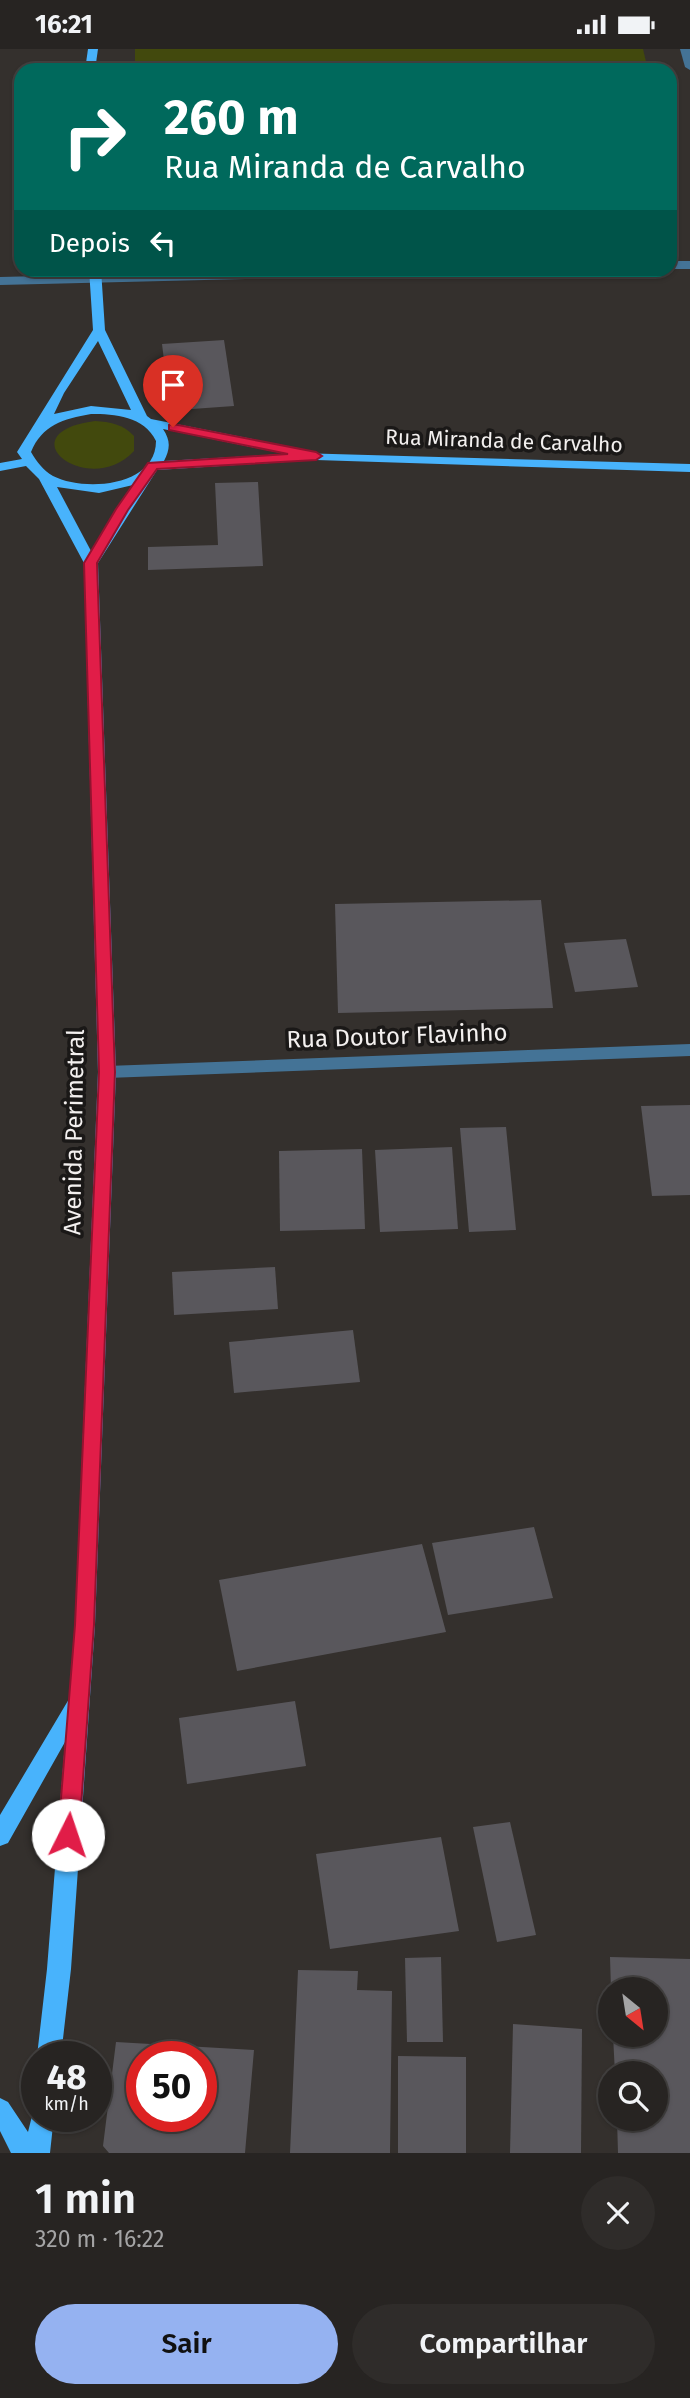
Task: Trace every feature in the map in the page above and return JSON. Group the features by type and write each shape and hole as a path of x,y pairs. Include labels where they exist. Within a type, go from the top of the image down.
{"main road":[{"path":"96,277 99,330 145,420"},
{"path":"43,424 58,393 99,330"},
{"path":"91,410 118,411 145,420 157,429 164,443 161,459 150,469 124,483 97,488 70,486 46,479 28,462 24,452 29,437 43,424 66,414 91,410"},
{"name":"Rua Miranda de Carvalho","path":"145,420 316,456"},
{"name":"Rua Miranda de Carvalho","path":"150,469 316,456 690,468"},
{"path":"0,467 28,462"},
{"path":"91,563 150,469"},
{"name":"Avenida Perimetral","path":"46,479 91,563 107,1072 85,1625 59,1969 51,2041"},
{"name":"Avenida Perimetral","path":"0,1836 78,1701"},
{"path":"0,2110 20,2142 23,2153"},
{"path":"38,2153 40,2132"}],"street":[{"path":"685,49 690,67"},
{"path":"0,281 55,277"},
{"name":"Rua Doutor Flavinho","path":"107,1072 690,1050"}],"green space":[{"path":"135,49 643,49 646,63 135,63"},
{"path":"95,421 116,424 130,432 134,436 134,451 115,464 96,469 77,466 63,459 55,449 56,438 69,428"}],"building":[{"path":"224,340 234,406 192,409 168,392 162,344"},
{"path":"258,482 263,566 148,570 148,547 218,545 215,483"},
{"path":"541,900 553,1008 338,1013 335,904"},
{"path":"626,939 638,987 575,992 564,943"},
{"path":"690,1105 690,1195 652,1196 641,1106"},
{"path":"506,1127 516,1230 469,1232 460,1128"},
{"path":"452,1147 458,1229 380,1232 375,1150"},
{"path":"362,1149 365,1229 280,1231 279,1151"},
{"path":"275,1267 278,1309 174,1315 172,1272"},
{"path":"353,1330 360,1382 234,1393 229,1342"},
{"path":"534,1527 553,1598 448,1615 432,1543"},
{"path":"422,1544 446,1632 237,1671 219,1580"},
{"path":"295,1701 306,1766 187,1784 179,1718"},
{"path":"510,1822 536,1935 497,1942 473,1827"},
{"path":"441,1837 459,1931 330,1949 316,1854"},
{"path":"441,1957 443,2042 407,2042 405,1958"},
{"path":"610,1957 690,1959 690,2153 618,2153 617,2131 668,2131 668,2061 614,2061 614,2047 668,2047 668,1977 611,1977"},
{"path":"298,1970 358,1971 357,1990 392,1991 390,2153 290,2153"},
{"path":"513,2024 582,2029 581,2153 510,2153"},
{"path":"116,2042 126,2043 126,2132 217,2132 217,2048 254,2050 245,2153 109,2153 103,2146 105,2132 112,2132 112,2074"},
{"path":"398,2056 466,2057 466,2153 398,2153"}],"route":[{"path":"68,1835 85,1625 107,1072 91,563 122,509 153,466 316,456 173,427"}]}
